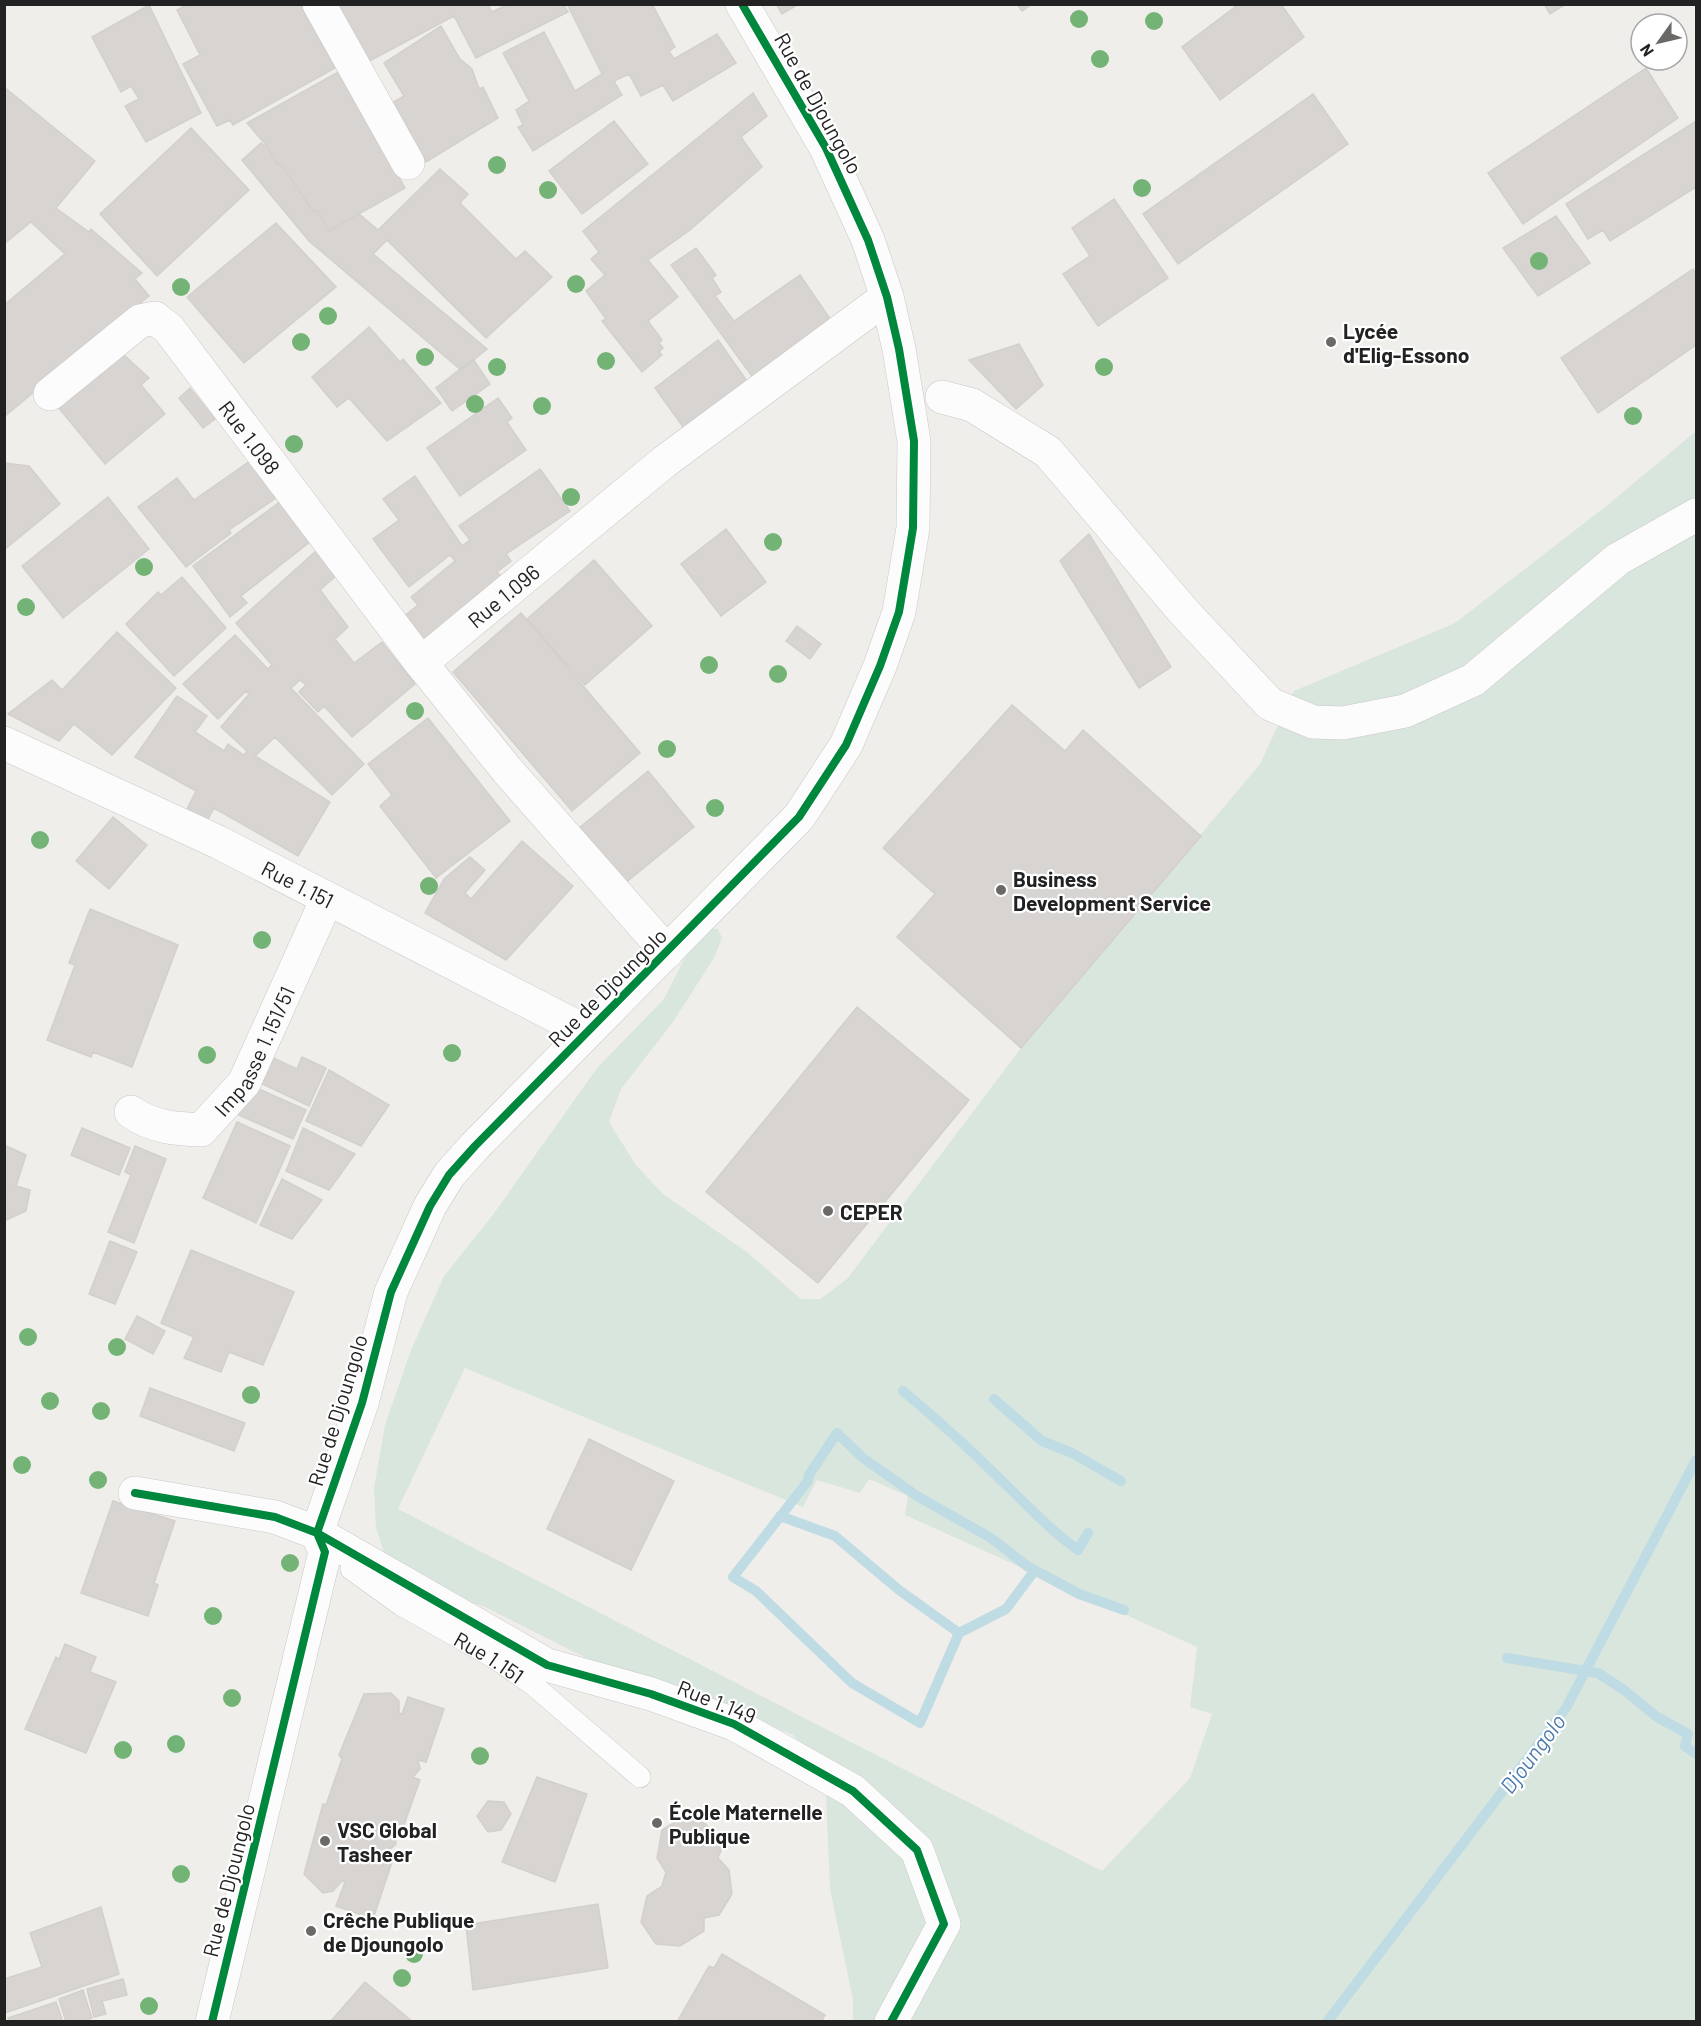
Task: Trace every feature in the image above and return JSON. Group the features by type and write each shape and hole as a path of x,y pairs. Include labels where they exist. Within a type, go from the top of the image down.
{"street":[{"path":"319,4 408,163"},
{"name":"Rue de Djoungolo","path":"212,2022 321,1542 362,1403 391,1292 430,1206 449,1175 475,1146 799,817 846,745 880,666 899,612 913,528 914,441 899,349 887,297 868,240 826,148 742,4"},
{"name":"Rue 1.096","path":"421,663 664,462 887,297"},
{"name":"Rue 1.098","path":"50,394 140,321 155,318 169,328 421,663"},
{"path":"942,397 972,405 1048,452 1185,612 1270,704 1312,722 1343,723 1405,711 1473,680 1618,560 1696,515"},
{"path":"421,663 507,770 668,952"},
{"name":"Rue 1.151","path":"4,743 218,842 587,1032"},
{"name":"Impasse 1.151/51","path":"131,1112 144,1121 175,1129 201,1130 244,1083 327,899"},
{"name":"Rue 1.149","path":"135,1492 275,1517 547,1665 651,1694 734,1724 853,1791 917,1850 944,1924 891,2022"}],"lane":[{"name":"Rue 1.151","path":"321,1542 401,1605 493,1657 532,1684 640,1777"}],"shaded area":[{"path":"1696,431 1696,2021 853,2021 853,2000 830,1889 825,1771 793,1735 727,1708 588,1659 485,1607 420,1586 384,1553 376,1528 374,1488 385,1425 411,1350 444,1276 492,1216 597,1068 664,999 700,928 718,929 722,938 714,958 673,1022 621,1089 609,1122 636,1165 663,1194 747,1252 801,1299 820,1299 847,1279 1021,1048 1260,764 1294,691 1455,623 1605,507","holes":["465,1368 803,1507 817,1480 860,1493 869,1479 908,1496 905,1515 1197,1647 1190,1707 1212,1714 1190,1778 1102,1871 398,1509"]}],"building":[{"path":"188,4 300,4 335,68 233,125 230,120 217,126 183,64 200,55 177,10"},
{"path":"331,4 488,4 492,12 508,4 563,4 568,12 476,58 454,16 362,65"},
{"path":"571,4 652,4 675,47 669,51 674,59 717,34 736,63 673,101 663,85 641,96 629,74 614,81 622,95 533,151 518,127 523,125 516,110 529,101 503,53 544,32 575,91 602,74 568,6"},
{"path":"776,4 799,4 782,14"},
{"path":"1017,4 1032,4 1022,11"},
{"path":"1239,4 1281,4 1304,37 1220,100 1182,47"},
{"path":"1544,4 1566,4 1550,14"},
{"path":"149,5 201,113 146,142 125,106 139,99 131,86 121,92 92,37"},
{"path":"441,26 460,59 472,69 478,86 480,89 483,87 498,118 426,162 418,145 414,148 405,134 410,131 397,118 392,103 404,96 384,63"},
{"path":"340,71 405,188 329,231 317,210 313,211 281,164 277,164 267,146 247,123"},
{"path":"1640,72 1649,72 1678,118 1523,224 1488,173"},
{"path":"4,87 95,161 56,208 89,232 91,229 142,273 135,279 149,296 4,417 4,305 65,254 31,222 4,244"},
{"path":"753,93 767,116 741,137 762,167 690,230 648,260 678,297 648,321 662,340 659,343 663,348 659,352 662,355 642,372 602,321 606,319 586,291 605,275 591,259 599,252 583,231"},
{"path":"1313,94 1348,144 1178,264 1143,214"},
{"path":"614,121 648,164 582,214 549,171"},
{"path":"1696,121 1696,187 1610,241 1603,230 1588,239 1566,204"},
{"path":"191,128 249,190 157,276 100,214"},
{"path":"261,143 267,146 277,164 281,164 313,211 317,210 329,231 359,214 378,230 440,169 468,194 460,203 516,259 525,251 552,277 486,338 387,240 373,254 487,349 461,370 309,241 242,160"},
{"path":"1114,199 1168,278 1098,326 1063,274 1090,256 1072,228"},
{"path":"1556,216 1590,263 1538,296 1503,248"},
{"path":"276,223 336,287 244,363 187,297"},
{"path":"696,248 716,275 712,278 721,292 715,296 734,321 800,275 833,323 754,379 671,265"},
{"path":"1693,269 1696,275 1696,345 1598,413 1561,358"},
{"path":"369,327 400,362 403,359 441,403 387,441 349,398 337,407 312,377"},
{"path":"718,340 754,391 686,431 655,388"},
{"path":"1019,344 1043,385 1016,409 969,360"},
{"path":"124,355 149,378 141,385 165,414 105,464 58,407"},
{"path":"473,359 490,384 452,411 436,388"},
{"path":"190,388 215,419 203,428 179,398"},
{"path":"498,398 512,418 507,422 526,450 460,496 427,448"},
{"path":"250,461 276,498 229,530 231,533 186,567 138,507 177,478 194,500"},
{"path":"4,463 29,466 60,504 4,550"},
{"path":"540,469 570,511 506,554 511,561 497,572 504,580 427,643 403,617 418,605 411,597 455,561 450,555 409,587 373,539 399,520 383,499 415,476 462,546 470,540 459,526"},
{"path":"108,497 149,549 63,618 22,566"},
{"path":"281,501 311,541 241,596 247,603 230,617 193,566"},
{"path":"726,529 766,582 721,616 681,564"},
{"path":"1089,534 1171,667 1139,688 1060,561"},
{"path":"317,550 337,575 320,590 348,627 335,639 354,663 382,642 415,684 352,737 324,706 318,712 299,692 306,685 300,680 291,688 364,764 332,795 275,737 255,756 330,802 298,856 214,808 207,821 186,811 196,791 135,757 177,696 207,716 195,732 224,751 228,744 244,755 247,751 221,727 249,694 246,691 218,719 183,684 235,635 268,669 272,665 236,623"},
{"path":"594,560 652,626 585,685 527,619"},
{"path":"182,577 226,628 174,676 126,624 158,592 161,595"},
{"path":"521,613 640,753 572,811 453,672"},
{"path":"797,626 821,644 810,659 786,641"},
{"path":"117,632 176,688 112,755 74,724 59,741 8,714 52,680 62,690"},
{"path":"1012,705 1065,751 1083,730 1201,836 1021,1048 897,937 935,894 883,848"},
{"path":"428,718 510,821 436,878 380,806 392,795 368,764"},
{"path":"648,771 694,827 624,884 579,828"},
{"path":"113,817 147,845 109,889 76,861"},
{"path":"522,841 573,886 506,960 425,913 444,879 470,857 485,870 465,893 471,899"},
{"path":"90,909 178,945 132,1067 93,1052 91,1057 47,1040 75,965 69,963"},
{"path":"857,1007 969,1100 818,1283 706,1192"},
{"path":"269,1056 297,1069 302,1057 326,1068 309,1106 258,1082"},
{"path":"329,1070 389,1105 361,1146 306,1121"},
{"path":"252,1086 306,1110 293,1139 239,1115"},
{"path":"237,1122 290,1146 256,1223 203,1198"},
{"path":"82,1128 130,1148 119,1175 71,1155"},
{"path":"303,1128 355,1154 329,1190 286,1171"},
{"path":"4,1145 26,1155 16,1186 30,1190 26,1211 4,1221"},
{"path":"135,1146 166,1159 134,1243 108,1232 131,1175 125,1172"},
{"path":"282,1179 322,1200 292,1239 260,1225"},
{"path":"110,1241 137,1252 115,1304 89,1294"},
{"path":"191,1250 294,1292 263,1365 229,1352 221,1372 184,1358 194,1337 161,1323"},
{"path":"137,1316 165,1331 153,1354 125,1339"},
{"path":"150,1388 245,1423 234,1451 140,1416"},
{"path":"589,1439 674,1481 631,1570 547,1529"},
{"path":"113,1501 175,1521 154,1583 158,1585 148,1616 81,1593"},
{"path":"65,1644 96,1657 90,1672 116,1682 86,1753 25,1729 56,1657 59,1659"},
{"path":"391,1693 399,1701 399,1713 402,1714 408,1697 444,1709 426,1762 418,1760 420,1769 413,1777 420,1780 400,1836 395,1834 396,1844 388,1851 395,1853 373,1919 336,1906 345,1882 342,1881 333,1891 323,1893 304,1874 323,1804 326,1805 342,1759 339,1755 364,1694"},
{"path":"537,1777 587,1794 555,1882 502,1862"},
{"path":"488,1801 504,1802 511,1814 501,1830 488,1832 477,1816"},
{"path":"686,1815 706,1824 722,1848 718,1858 729,1870 732,1894 719,1915 704,1918 704,1931 680,1946 656,1944 641,1922 647,1896 662,1886 666,1872 657,1858 662,1830"},
{"path":"598,1904 608,1968 473,1990 466,1925"},
{"path":"101,1907 119,1974 5,2013 4,1979 42,1967 30,1933"},
{"path":"722,1954 825,2015 821,2022 677,2022 709,1966 714,1968"},
{"path":"123,1979 127,1995 102,2001 106,2014 94,2017 87,1989"},
{"path":"365,1982 413,2022 330,2022"},
{"path":"83,1990 92,2018 80,2022 66,2022 59,1999"},
{"path":"56,2002 63,2022 9,2022 8,2018"}],"waterway":[{"path":"903,1391 967,1447 1048,1526 1078,1550 1088,1533"},
{"path":"994,1399 1042,1441 1072,1453 1121,1481"},
{"path":"1035,1570 1006,1609 959,1633 920,1723 852,1683 756,1591 733,1577 808,1481 809,1475 837,1433 863,1458 917,1496 991,1538 1027,1566 1079,1594 1124,1610"},
{"name":"Djoungolo","path":"1327,2022 1566,1708 1696,1460"},
{"path":"780,1516 835,1536 899,1590 959,1633"},
{"path":"1507,1658 1598,1673 1624,1690 1657,1717 1688,1734 1685,1746 1696,1754"}],"cycle path":[{"path":"212,2022 325,1552 317,1533 362,1403 391,1292 430,1206 449,1175 475,1146 799,817 846,745 880,666 899,612 913,528 914,441 899,349 887,297 868,240 826,148 742,4"},
{"path":"135,1493 275,1517 317,1533 547,1665 651,1694 734,1724 853,1791 917,1850 944,1924 891,2022"}],"place":[{"name":"Lycée d'Elig-Essono","path":"1331,342"},
{"name":"Business Development Service","path":"1001,890"},
{"name":"CEPER","path":"828,1211"},
{"name":"École Maternelle Publique","path":"657,1823"},
{"name":"VSC Global Tasheer","path":"325,1841"},
{"name":"Crêche Publique de Djoungolo","path":"311,1931"}]}
